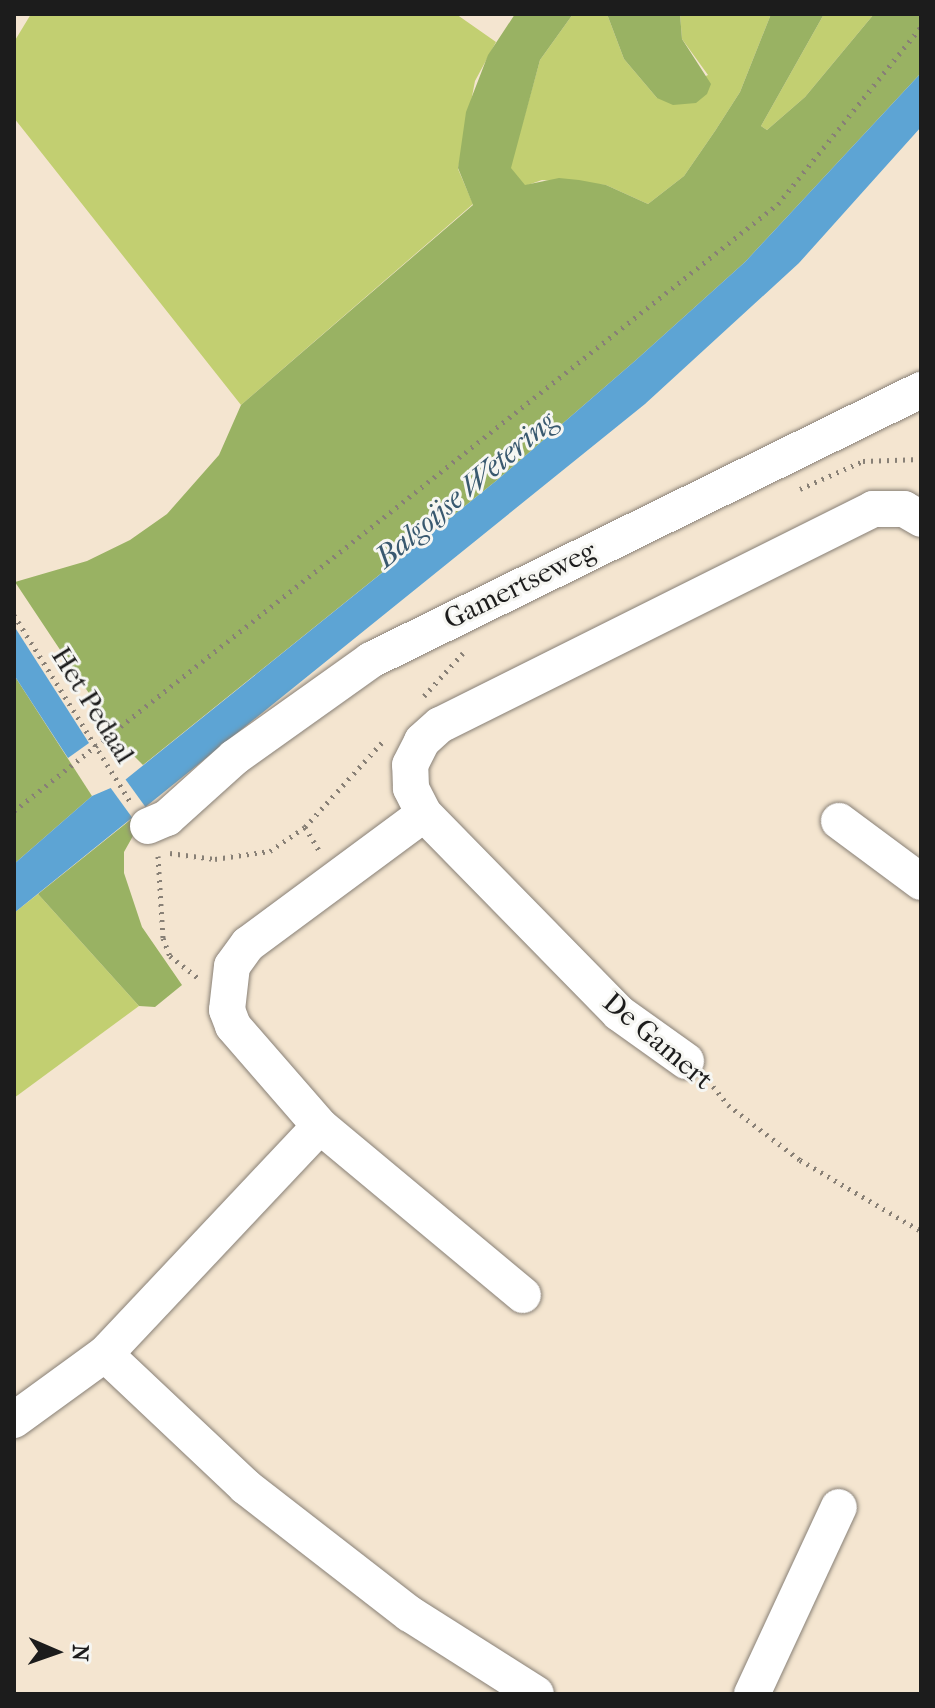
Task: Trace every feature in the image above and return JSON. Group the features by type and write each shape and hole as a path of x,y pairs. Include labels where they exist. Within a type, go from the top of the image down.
{"street":[{"name":"Gamertseweg","path":"144,820 167,818 235,757 371,660 921,390"},
{"name":"De Gamert","path":"686,1061 619,1013 424,814 411,788 410,765 422,741 440,725 873,509 912,514"},
{"path":"424,814 248,944 232,966 225,987 233,1026 320,1126 523,1295"},
{"path":"839,821 921,882"},
{"path":"14,1420 105,1354 320,1126"},
{"path":"105,1354 246,1487 410,1614 526,1692"},
{"path":"752,1694 839,1507"}],"path":[{"path":"14,811 778,204 921,27"},
{"name":"Het Pedaal","path":"14,615 110,772 144,820 158,851 163,938 170,956 195,978 225,987"},
{"name":"De Gamert","path":"686,1061 713,1084 728,1105 800,1160 921,1231"}],"green space":[{"path":"31,14 456,14 496,42 475,81 458,169 473,204 241,405 14,118 14,42"},
{"path":"515,14 573,14 540,60 511,168 525,185 559,178 579,180 606,185 648,204 684,176 715,131 740,92 771,14 824,14 761,126 767,130 805,97 874,14 921,14 921,73 745,262 636,360 496,481 143,765 124,746 15,582 87,561 130,540 167,514 219,455 241,405 473,205 458,168 466,112 488,55"},
{"path":"573,14 607,14 624,59 657,98 708,75 682,39 680,14 771,14 740,92 715,131 684,176 648,204 606,185 542,180 525,186 510,168 540,60"},
{"path":"607,14 680,14 682,39 711,84 707,94 696,103 673,105 657,98 624,59"},
{"path":"824,14 874,14 805,97 767,130 761,126"},
{"path":"14,675 92,796 14,864"},
{"path":"139,813 143,818 124,852 124,873 142,927 182,985 155,1007 139,1006 38,894"},
{"path":"38,894 139,1006 14,1098 14,913"}],"water":[{"path":"921,73 921,127 799,263 645,404 14,913 14,864 92,796 120,784 496,481 636,360 745,262"},
{"path":"14,626 89,743 68,758 14,675"}],"pier":[{"path":"123,776 147,809 133,819 109,786"}],"water label":[{"name":"Balgoijse Wetering","path":"466,490"}]}
